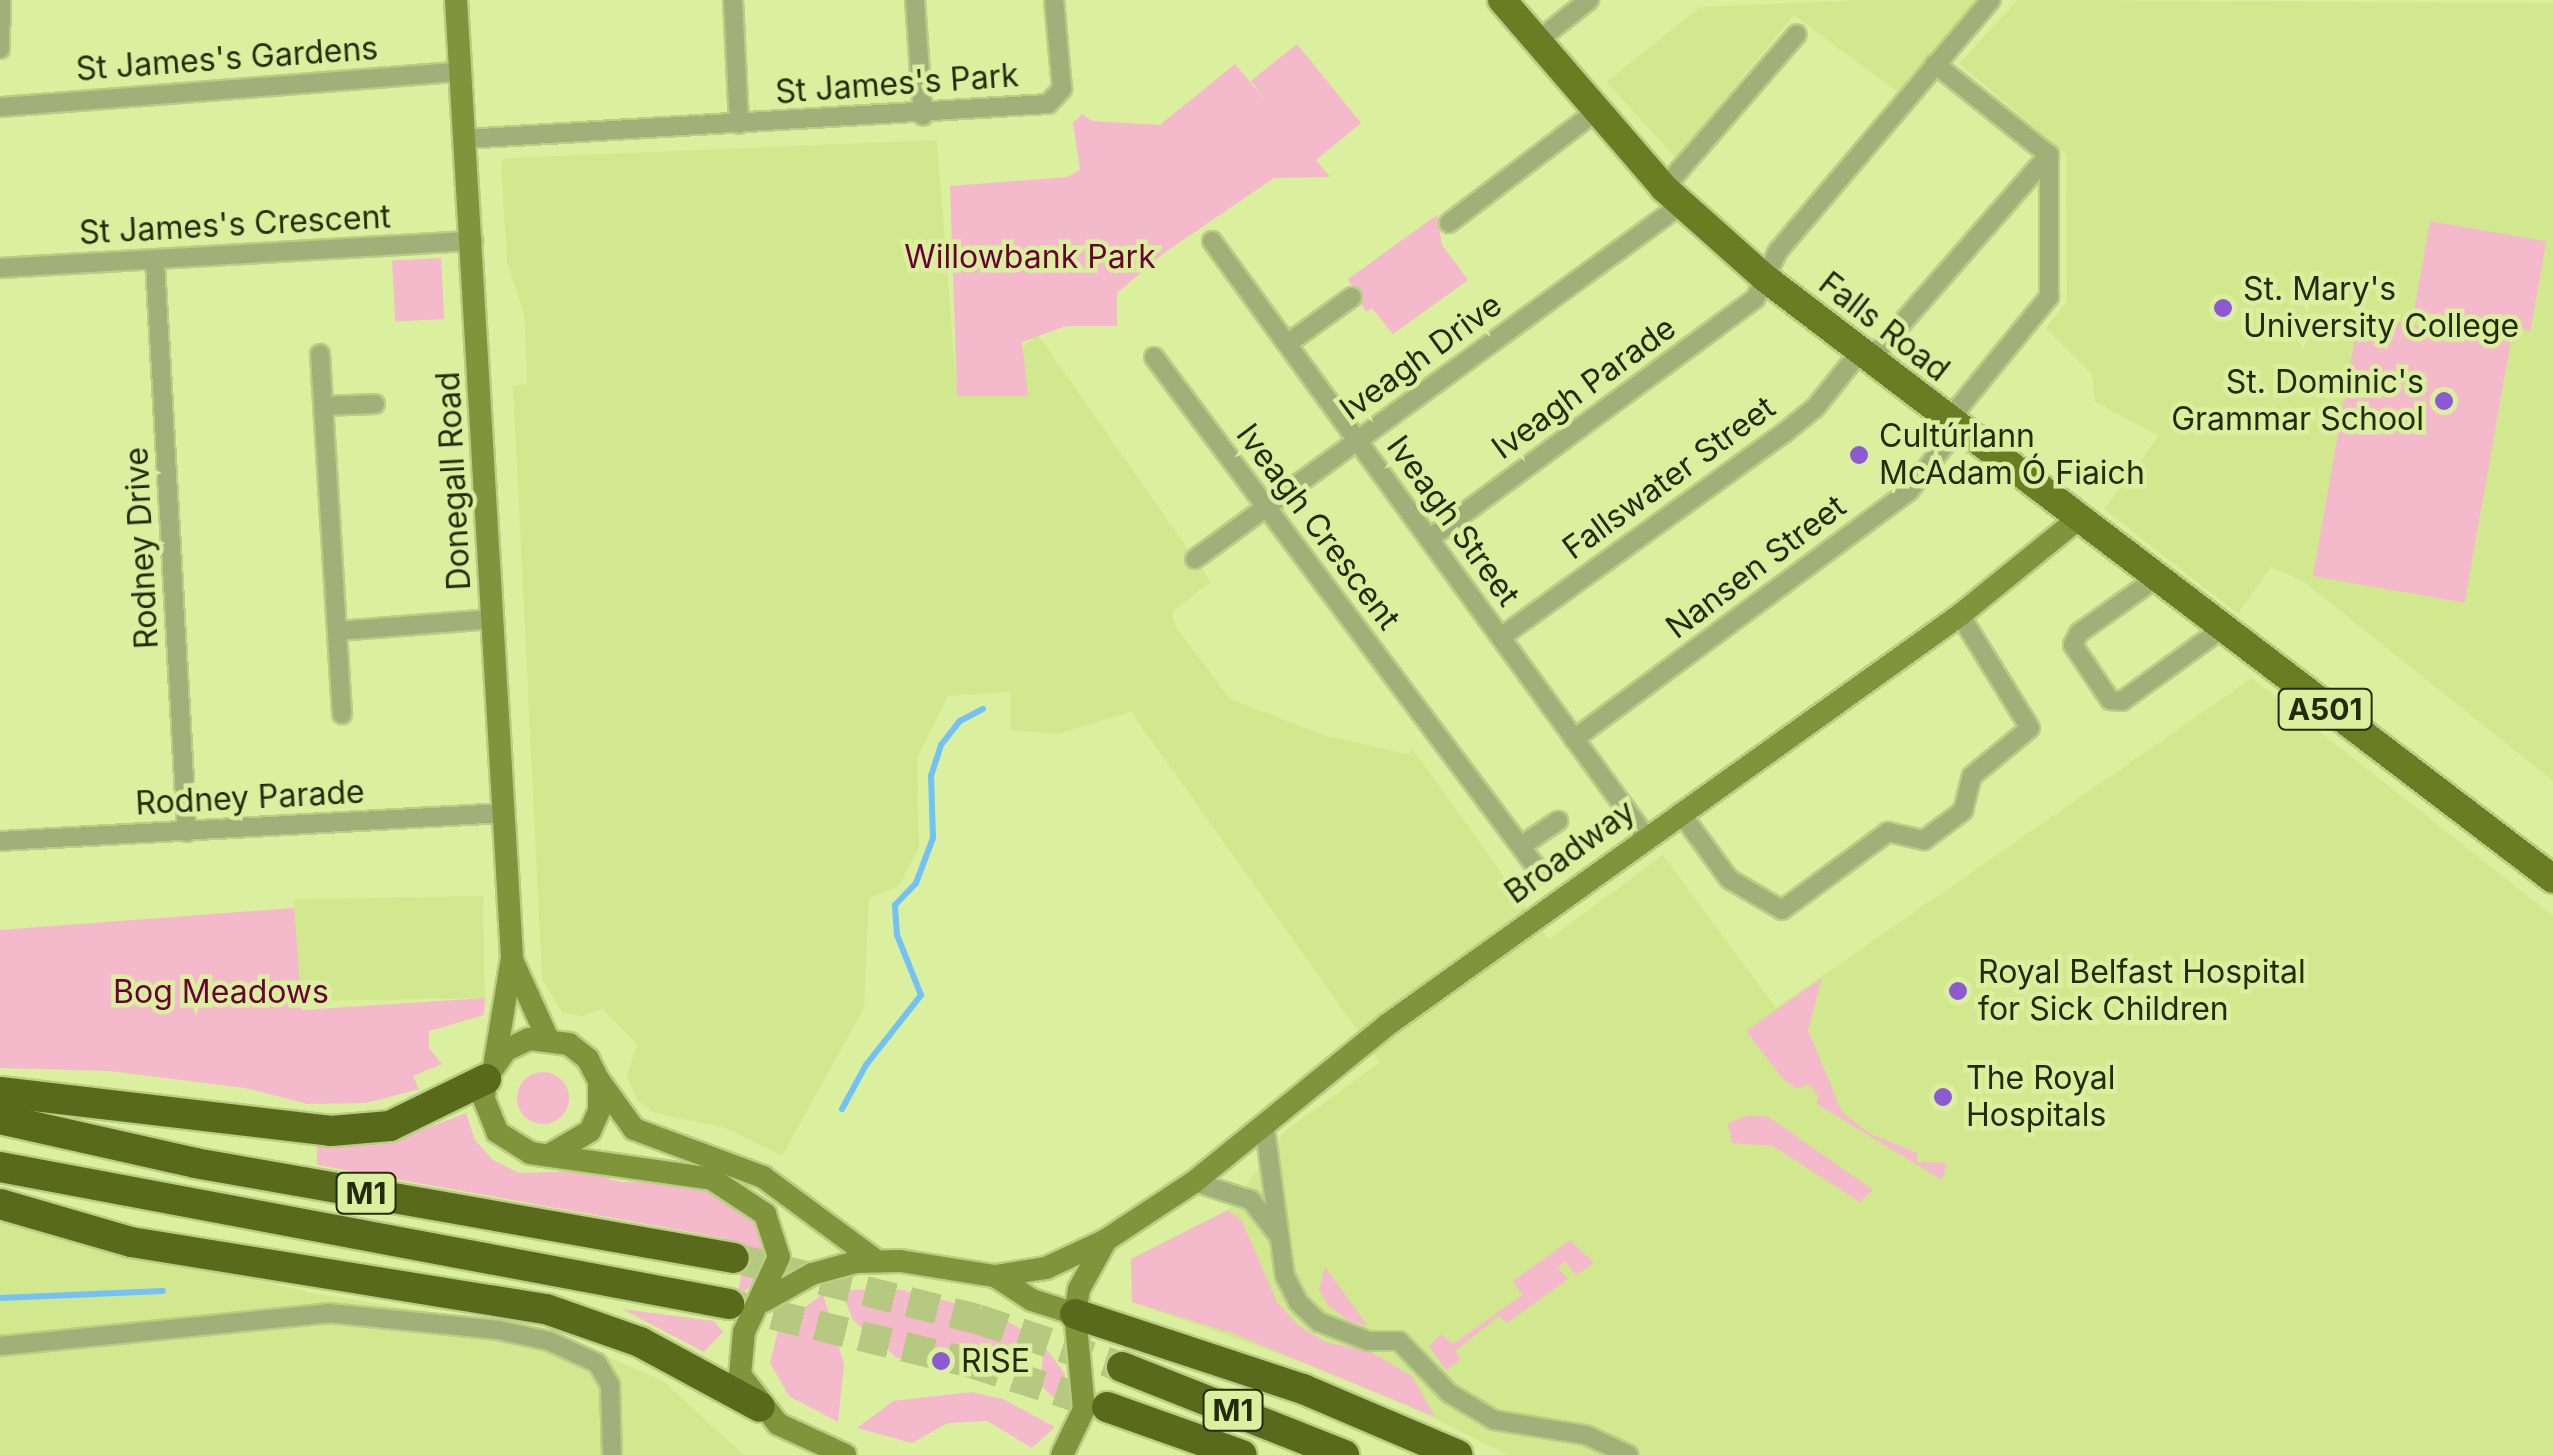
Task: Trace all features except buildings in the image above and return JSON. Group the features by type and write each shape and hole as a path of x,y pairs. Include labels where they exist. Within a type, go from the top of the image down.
{"highway":[{"path":"0,1092 331,1131 390,1126 491,1069"},
{"name":"M1","path":"0,1118 195,1163 734,1258"},
{"name":"M1","path":"0,1167 741,1306"},
{"path":"0,1204 131,1242 546,1309 640,1342 769,1416"},
{"path":"1075,1314 1303,1388 1458,1455"},
{"name":"M1","path":"1122,1368 1344,1455"},
{"name":"M1","path":"1107,1407 1242,1455"}],"main road":[{"name":"Falls Road","path":"1502,0 1595,112 1673,196 1765,278 2220,630 2553,879"}],"street":[{"path":"0,49 1,0"},
{"name":"Donegall Road","path":"456,0 512,958 491,1069"},
{"name":"St James's Park","path":"733,0 739,124"},
{"path":"915,0 923,116"},
{"name":"St James's Park","path":"464,139 923,116 1059,98 1054,0"},
{"path":"1536,42 1589,0"},
{"name":"Iveagh Parade","path":"1429,539 1748,304 1778,251 1992,0"},
{"name":"Iveagh Drive","path":"1194,559 1357,441 1673,196 1797,34"},
{"path":"1935,64 2049,155"},
{"name":"St James's Gardens","path":"0,107 460,72"},
{"path":"1449,223 1595,112"},
{"name":"Fallswater Street","path":"1500,638 1800,421 2049,155"},
{"name":"Nansen Street","path":"1574,739 1909,491 1954,426 1960,406 2050,297 2049,155"},
{"name":"St James's Crescent","path":"0,268 473,241"},
{"name":"Iveagh Street","path":"1212,241 1646,837"},
{"name":"Rodney Drive","path":"154,262 187,832"},
{"path":"1287,344 1352,297"},
{"path":"320,354 342,714"},
{"name":"Iveagh Crescent","path":"1154,357 1542,874"},
{"path":"324,406 375,404"},
{"name":"Broadway","path":"995,1276 1046,1268 1106,1240 1194,1182 1265,1129 1304,1087 1680,812 1960,615 2077,520"},
{"path":"2155,579 2079,633 2073,645 2110,700 2122,701 2220,630"},
{"path":"1680,812 1729,879 1782,910 1888,832 1924,840 1963,811 1972,776 2030,728 1960,615"},
{"path":"336,631 494,619"},
{"name":"Rodney Parade","path":"0,841 504,814"},
{"path":"1522,846 1558,821"},
{"name":"Donegall Road","path":"512,958 548,1038"},
{"path":"794,1455 740,1374 741,1306 774,1274 779,1245 764,1214 741,1194 712,1179 520,1150 496,1132 484,1099 491,1069 519,1042 548,1038 581,1052 634,1130 763,1176 874,1260"},
{"path":"551,1154 590,1131 599,1110 599,1081"},
{"path":"1265,1129 1285,1276 1298,1302 1319,1322 1357,1338 1399,1341 1448,1394 1494,1420 1586,1434 1629,1455"},
{"path":"1194,1182 1251,1200 1278,1236"},
{"name":"Broadway","path":"1075,1314 1080,1289 1106,1240"},
{"path":"741,1306 812,1274 874,1260 995,1276 1032,1300 1075,1314 1084,1410 1062,1455"},
{"path":"0,1346 328,1313 498,1330 586,1356 610,1384 612,1455"},
{"path":"769,1416 844,1455"}],"shaded area":[{"path":"1981,0 1897,92 1794,15 1676,158 1606,82 1700,7"},
{"path":"2017,0 2553,3 2553,781 2304,582 2271,567 2238,614 2104,509 2159,436 2095,402 2092,374 2046,328 2067,302 2066,154 1959,64"},
{"name":"The Royal Hospitals","path":"937,140 957,395 1038,335 1211,582 1172,612 1175,626 1230,699 1327,736 1408,754 1412,748 1549,939 1663,855 1776,1008 2252,678 2553,916 2553,1455 1508,1455 1369,1386 1132,1302 1131,1259 1228,1210 1285,1131 1380,1062 1131,712 1058,734 1011,730 1010,692 948,696 917,758 919,847 899,886 869,898 864,1008 782,1156 729,1129 655,1113 637,1100 627,1076 637,1044 602,1009 582,1016 562,1012 542,979 513,386 527,384 526,354 524,315 507,262 501,164 505,158"},
{"path":"483,896 485,998 296,1001 294,899"},
{"path":"0,1213 98,1244 312,1293 548,1331 663,1381 744,1455 0,1455"}],"green space":[{"name":"Willowbank Park","path":"1297,44 1361,123 1316,160 1330,177 1274,178 1164,253 1117,293 1117,326 1066,326 1022,342 1028,396 957,396 950,186 1067,177 1080,170 1073,123 1082,114 1092,121 1160,125 1235,64 1266,101 1251,81"},
{"path":"1437,215 1442,245 1468,280 1393,334 1372,308 1366,312 1348,279"},
{"path":"2430,221 2546,241 2530,331 2414,311"},
{"path":"441,258 444,319 395,321 392,261"},
{"path":"2359,315 2511,342 2465,603 2313,576"},
{"name":"Bog Meadows","path":"294,908 302,1010 485,998 484,1015 429,1031 429,1048 442,1064 413,1076 419,1089 367,1103 308,1104 245,1088 110,1071 0,1068 0,930"},
{"path":"1822,978 1808,1030 1842,1112 1869,1133 1917,1153 1917,1162 1947,1163 1942,1180 1817,1104 1818,1095 1807,1084 1797,1089 1783,1079 1746,1031"},
{"path":"543,1072 562,1079 569,1098 562,1117 543,1124 524,1117 517,1098 524,1079"},
{"path":"466,1113 475,1140 493,1160 519,1173 583,1171 621,1182 670,1181 714,1191 761,1229 768,1260 759,1277 737,1299 743,1265 724,1238 317,1165 317,1144 390,1142"},
{"path":"1748,1115 1769,1117 1873,1190 1860,1202 1773,1146 1732,1143 1728,1123"},
{"path":"1228,1210 1242,1221 1277,1302 1299,1326 1326,1342 1371,1352 1412,1376 1435,1417 1232,1333 1132,1302 1131,1259"},
{"path":"1570,1240 1594,1263 1576,1275 1565,1261 1558,1268 1568,1279 1507,1323 1499,1316 1455,1351 1461,1359 1446,1370 1429,1346 1441,1334 1453,1344 1522,1295 1513,1281"},
{"path":"1325,1267 1368,1326 1349,1321 1328,1305 1319,1289"},
{"path":"897,1289 992,1312 1026,1332 1018,1350 999,1361 962,1367 897,1358 853,1320 841,1290"},
{"path":"823,1294 844,1364 838,1422 789,1396 770,1363 779,1326"},
{"path":"622,1309 714,1321 723,1332 704,1352"},
{"path":"1044,1346 1065,1374 1065,1408 1040,1385"},
{"path":"971,1392 1003,1399 1055,1427 1032,1448 987,1421 948,1423 912,1443 857,1428 893,1401"}],"waterway":[{"path":"842,1109 866,1065 921,995 897,935 895,905 916,883 933,838 931,776 941,745 960,721 983,709"},
{"path":"0,1298 163,1291"}],"tunnel":[{"path":"734,1258 977,1319 1122,1367"},
{"path":"729,1304 971,1363 1107,1407"}],"place":[{"name":"St. Mary's University College","path":"2223,308"},
{"name":"St. Dominic's Grammar School","path":"2444,401"},
{"name":"Cultúrlann McAdam Ó Fiaich","path":"1859,455"},
{"name":"Royal Belfast Hospital for Sick Children","path":"1958,991"},
{"name":"The Royal Hospitals","path":"1943,1097"},
{"name":"RISE","path":"941,1361"}]}
